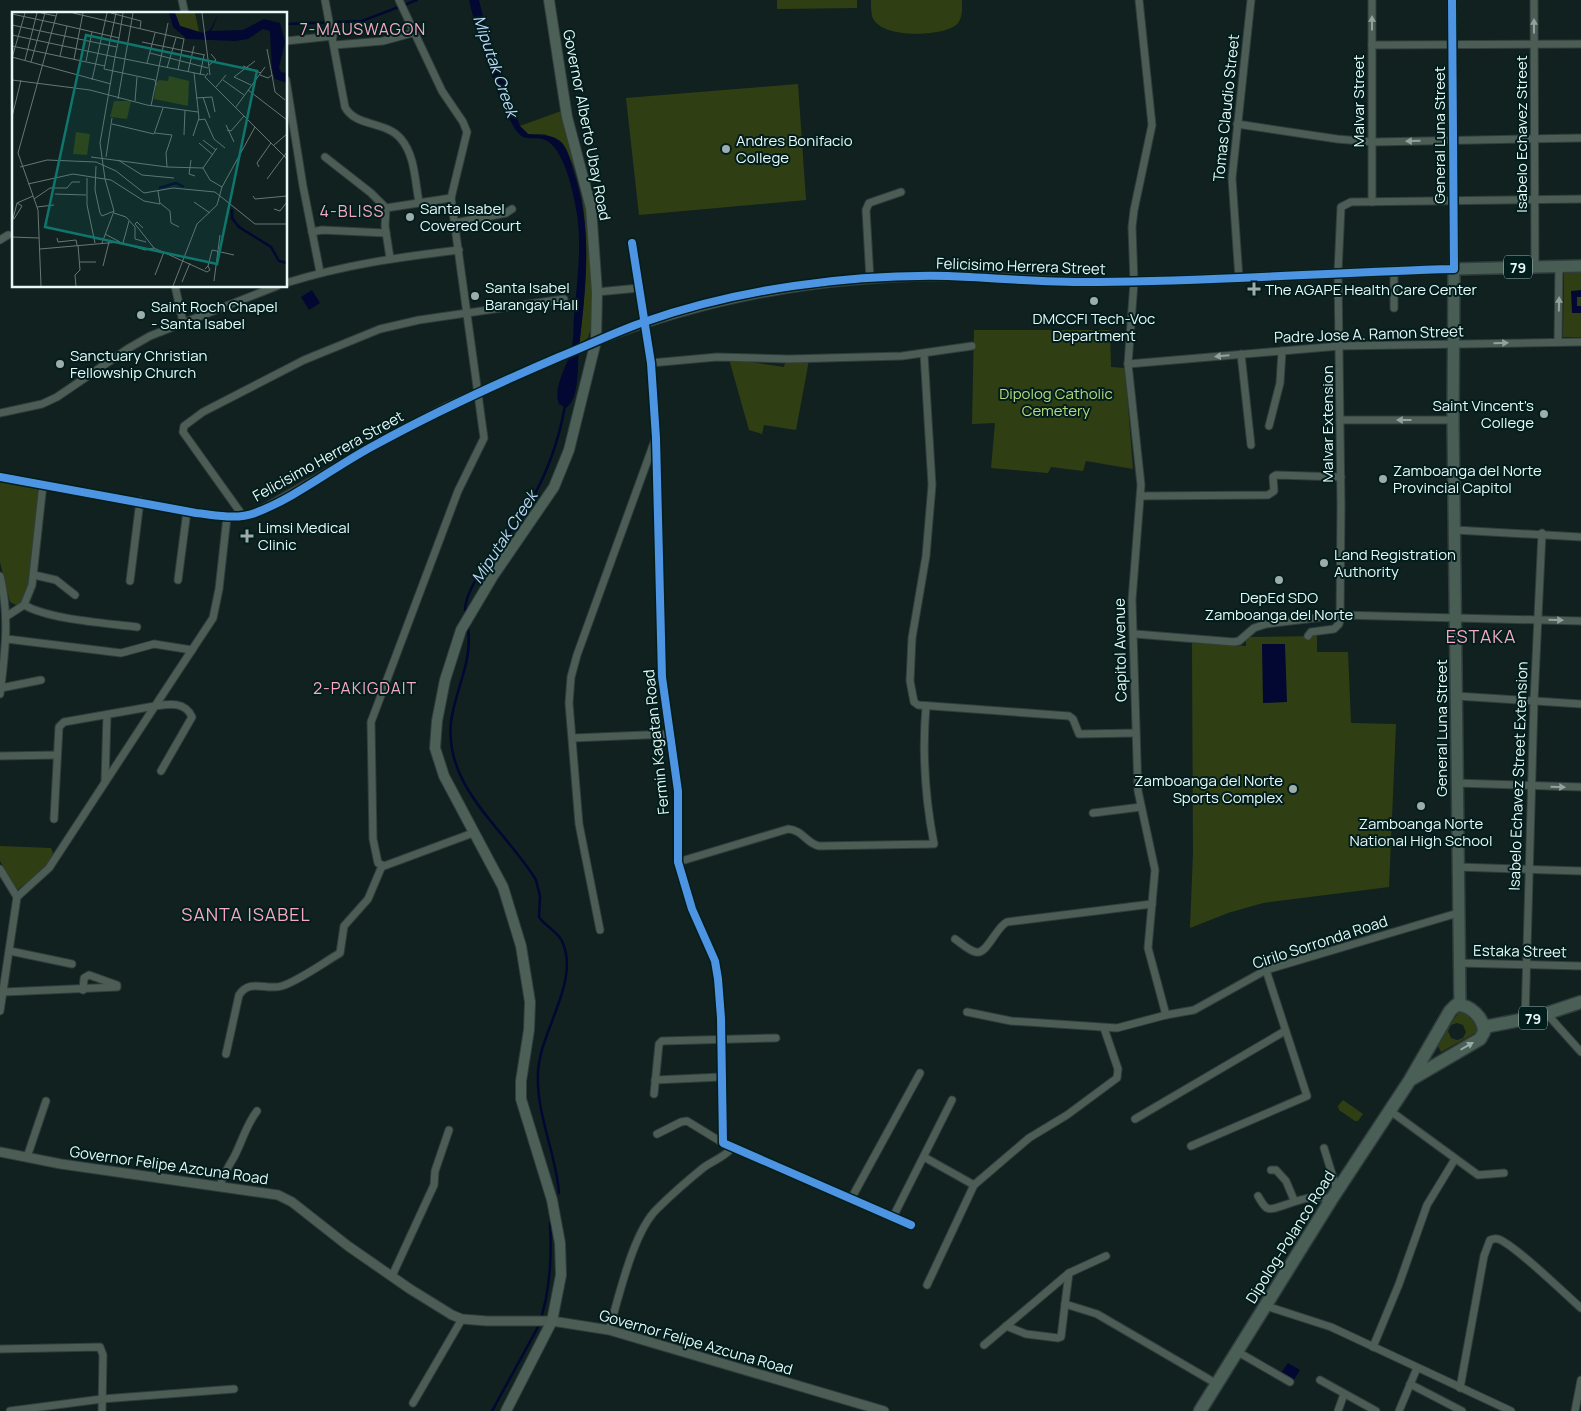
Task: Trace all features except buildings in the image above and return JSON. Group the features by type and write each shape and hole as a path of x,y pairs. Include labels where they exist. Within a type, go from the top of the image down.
{"highway":[{"name":"79","path":"1484,1027 1525,1020 1581,1002"},
{"path":"1410,1080 1480,1039 1484,1027 1480,1018 1469,1008 1460,1005"},
{"name":"Dipolog-Polanco Road","path":"1200,1411 1334,1195 1410,1080 1450,1011 1460,1005"},
{"path":"1430,1045 1432,1053 1444,1059"}],"main road":[{"name":"Governor Alberto Ubay Road","path":"506,1411 548,1321 561,1276 560,1243 552,1200 521,1099 521,1081 529,1030 530,1002 521,946 503,887 444,776 435,748 437,721 445,680 461,630 469,615 536,516 562,469 595,341 597,292 591,208 567,117 549,0"},
{"name":"Felicisimo Herrera Street","path":"1454,269 1581,266"},
{"name":"General Luna Street","path":"1454,269 1453,420 1460,1005"}],"street":[{"path":"325,0 345,106 349,113 391,130 401,138 412,161 419,202"},
{"name":"Capitol Avenue","path":"1138,0 1152,125 1134,210 1134,282 1128,364 1141,496 1133,585 1136,733 1141,806 1155,870 1148,948 1166,1015"},
{"name":"Tomas Claudio Street","path":"1240,278 1232,194 1236,124 1251,0"},
{"name":"Malvar Street","path":"1372,0 1372,202"},
{"name":"General Luna Street","path":"1452,0 1454,269"},
{"name":"Isabelo Echavez Street","path":"1534,0 1535,267"},
{"path":"382,866 378,863 373,839 372,722 458,491 483,445 484,429 451,198 467,132 463,122 442,91 416,32 399,1"},
{"path":"288,41 332,32"},
{"path":"335,45 382,41 416,32"},
{"path":"1372,45 1581,44"},
{"path":"288,92 320,272"},
{"path":"1236,124 1316,137 1373,142 1581,138"},
{"path":"325,157 372,193 386,208 386,233 390,258"},
{"path":"870,279 866,210 868,203 901,192"},
{"path":"386,208 451,198"},
{"path":"1372,202 1581,199"},
{"name":"Malvar Extension","path":"1340,615 1341,477 1338,272 1340,211 1344,204 1372,202"},
{"path":"455,223 506,214 512,209"},
{"path":"312,232 322,230 386,233"},
{"path":"0,240 8,235"},
{"name":"Fermin Kagatan Road","path":"632,243 651,364 656,438 662,677 678,791 678,862 692,909 715,961 720,1008 722,1143"},
{"path":"288,282 320,272 390,258 459,250"},
{"path":"1558,342 1559,266"},
{"name":"Felicisimo Herrera Street","path":"0,477 227,517 244,516 257,512 372,446 479,391 644,322 758,293 870,279 947,276 1070,282 1134,282 1338,272 1454,269"},
{"path":"1394,270 1394,308"},
{"path":"175,288 183,322"},
{"path":"0,413 24,409 57,397 132,346 183,322 272,288"},
{"path":"597,292 639,288"},
{"path":"244,516 185,436 182,429 203,412 304,360 367,333 419,320 564,299"},
{"name":"Padre Jose A. Ramon Street","path":"1128,364 1340,346 1581,342"},
{"path":"651,364 717,357 789,359 924,354 972,346"},
{"path":"1269,426 1280,383 1282,350"},
{"path":"924,354 932,485 926,556 912,638 910,681 914,702 918,705 926,706 1069,716 1073,719 1079,734 1136,733"},
{"path":"1241,354 1252,445"},
{"path":"1340,420 1453,420"},
{"path":"600,930 579,824 570,703 571,677 577,654 656,438"},
{"path":"1141,496 1268,495 1273,492 1273,477 1276,475 1341,477"},
{"path":"7,616 24,605 34,575 44,484"},
{"path":"130,581 140,501"},
{"path":"178,580 186,510"},
{"path":"17,898 49,868 213,618 217,607 227,517"},
{"path":"1455,530 1581,537"},
{"name":"Isabelo Echavez Street Extension","path":"1525,1020 1534,701 1542,534"},
{"path":"34,575 56,580 75,595"},
{"path":"0,576 7,616 7,639 0,691 41,680"},
{"path":"24,605 33,610 75,619 137,627"},
{"path":"1308,636 1311,632 1334,629 1339,624 1340,615"},
{"path":"1134,634 1234,642 1239,641 1254,628 1266,624 1340,615 1581,621"},
{"path":"7,639 121,653 154,644 192,650"},
{"path":"1456,696 1581,704"},
{"path":"54,819 56,755 61,723 155,706 174,704 186,709 192,717 161,771"},
{"path":"678,862 788,829 797,830 810,843 819,846 934,844 924,778 923,739 926,706"},
{"path":"105,782 107,715"},
{"path":"573,738 669,734"},
{"path":"0,756 56,755"},
{"path":"1456,783 1581,787"},
{"path":"1093,813 1141,806"},
{"path":"226,1054 239,996 243,989 253,986 272,988 283,986 340,953 344,926 368,899 382,866 473,833"},
{"path":"1457,867 1581,871"},
{"path":"0,869 17,898 10,951 3,980 0,1010"},
{"path":"955,939 975,952 980,952 988,945 998,928 1007,922 1152,904"},
{"name":"Cirilo Sorronda Road","path":"968,1012 1011,1021 1117,1028 1166,1015 1194,1010 1266,970 1458,913"},
{"path":"10,951 72,964"},
{"name":"Estaka Street","path":"1458,963 1581,966"},
{"path":"1190,1146 1307,1096 1266,970"},
{"path":"2,996 83,990"},
{"path":"1547,1014 1581,1052"},
{"path":"927,1284 974,1185 1029,1138 1068,1115 1117,1078 1118,1069 1104,1028"},
{"path":"1135,1119 1285,1031"},
{"path":"654,1094 662,1041 776,1038"},
{"path":"851,1199 920,1073"},
{"path":"655,1080 721,1076"},
{"path":"893,1217 952,1100"},
{"path":"27,1157 46,1101"},
{"path":"1390,1110 1478,1175 1504,1173"},
{"path":"220,1186 227,1166 257,1111"},
{"path":"657,1134 687,1121 731,1148 911,1224"},
{"path":"392,1276 434,1185 435,1171 449,1130"},
{"path":"609,1330 627,1271 646,1222 655,1210 704,1167 722,1157 731,1148"},
{"path":"1258,1196 1268,1209 1274,1209 1294,1200 1334,1195 1324,1148"},
{"name":"Governor Felipe Azcuna Road","path":"0,1152 278,1195 292,1202 348,1246 392,1276 452,1315 462,1319 548,1321 609,1330 884,1411"},
{"path":"924,1157 974,1185"},
{"path":"1372,1347 1399,1284 1427,1205 1454,1158"},
{"path":"1272,1170 1276,1170 1286,1181 1294,1200"},
{"path":"1460,1388 1484,1256 1490,1240 1502,1241 1581,1308"},
{"path":"984,1345 1069,1273 1106,1256"},
{"path":"1006,1326 1026,1334 1061,1337 1069,1273"},
{"path":"1065,1304 1097,1314 1217,1384"},
{"path":"1266,1306 1326,1325 1511,1411"},
{"path":"413,1403 462,1319"},
{"path":"0,1349 100,1347 103,1355 102,1411"},
{"path":"1238,1352 1290,1382"},
{"path":"1399,1411 1417,1368"},
{"path":"1320,1380 1376,1411"},
{"path":"1575,1411 1581,1380"},
{"path":"1410,1384 1462,1411"},
{"path":"10,1411 102,1399 234,1389"},
{"path":"1338,1411 1344,1394"}],"green space":[{"path":"777,0 857,0 857,8 777,9"},
{"path":"871,0 962,0 962,9 960,20 951,28 914,34 887,29 877,24 872,16"},
{"path":"798,84 806,200 639,215 626,98"},
{"path":"561,111 586,198 591,257 592,325 588,338 579,344 586,264 586,231 582,199 575,171 564,149 547,135 528,134 520,126"},
{"path":"1581,271 1581,337 1563,337 1564,272"},
{"name":"Dipolog Catholic Cemetery","path":"974,330 1110,330 1111,367 1125,368 1133,469 1086,461 1083,471 1051,467 1048,473 991,468 995,423 972,424"},
{"path":"729,359 784,367 786,360 809,360 796,430 764,425 762,434 749,430"},
{"path":"0,479 35,486 39,491 28,590 23,602 18,606 10,602 0,562"},
{"name":"Zamboanga del Norte Sports Complex","path":"1317,636 1317,652 1348,652 1351,723 1396,724 1389,887 1263,903 1228,913 1190,928 1193,853 1192,643 1246,646 1246,637"},
{"path":"0,846 51,848 53,853 44,870 17,890 0,861"},
{"path":"1459,1012 1469,1016 1474,1022 1477,1032 1441,1052 1437,1044","holes":["1457,1023 1463,1025 1466,1032 1463,1038 1457,1040 1451,1038 1448,1031 1451,1025"]},
{"path":"1343,1100 1363,1114 1358,1121 1355,1121 1339,1110 1338,1106"}],"water":[{"path":"469,0 479,0 487,33 520,126 528,134 555,138 563,144 570,158 580,196 586,239 585,283 576,389 574,397 566,408 559,404 557,397 559,382 572,346 578,278 578,227 573,195 563,161 552,144 542,139 523,137 513,126 490,71"},
{"path":"312,290 320,303 309,310 301,297"},
{"path":"1581,290 1581,297 1577,297 1577,306 1581,306 1581,313 1572,313 1571,291"},
{"path":"1262,644 1285,644 1287,702 1263,703"},
{"path":"1288,1363 1300,1370 1293,1381 1281,1373"}],"waterway":[{"path":"288,24 362,21 417,0"},
{"name":"Miputak Creek","path":"465,610 467,598 481,571 521,517 541,482 555,445 565,406"},
{"name":"Miputak Creek","path":"468,628 469,640 466,664 451,722 451,746 457,768 467,788 480,807 536,880 540,896 539,917 560,937 566,956 563,990 540,1057 538,1073 540,1103 559,1193"},
{"name":"Miputak Creek","path":"492,1411 538,1327 542,1315 548,1289 551,1250 550,1223"}],"cycle path":[{"path":"0,477 196,513 226,516 248,515 286,499 360,453 443,410 612,335 680,310 755,292 794,286 833,281 911,276 1099,282 1454,269 1452,0"},
{"path":"632,243 651,363 656,438 662,677 678,791 678,862 692,909 715,961 718,979 721,1018 723,1143 911,1225"}],"place":[{"name":"Andres Bonifacio College","path":"726,149"},
{"name":"Santa Isabel Covered Court","path":"410,217"},
{"name":"The AGAPE Health Care Center","path":"1254,289"},
{"name":"Santa Isabel Barangay Hall","path":"475,296"},
{"name":"DMCCFI Tech-Voc Department","path":"1094,301"},
{"name":"Saint Roch Chapel - Santa Isabel","path":"141,315"},
{"name":"Sanctuary Christian Fellowship Church","path":"60,364"},
{"name":"Saint Vincent's College","path":"1544,414"},
{"name":"Zamboanga del Norte Provincial Capitol","path":"1383,479"},
{"name":"Limsi Medical Clinic","path":"247,536"},
{"name":"Land Registration Authority","path":"1324,563"},
{"name":"DepEd SDO Zamboanga del Norte","path":"1279,580"},
{"name":"Zamboanga del Norte Sports Complex","path":"1293,789"},
{"name":"Zamboanga Norte National High School","path":"1421,806"}],"district":[{"name":"7-MAUSWAGON","path":"363,29"},
{"name":"4-BLISS","path":"352,211"},
{"name":"ESTAKA","path":"1481,636"},
{"name":"2-PAKIGDAIT","path":"365,688"},
{"name":"SANTA ISABEL","path":"246,914"}]}
